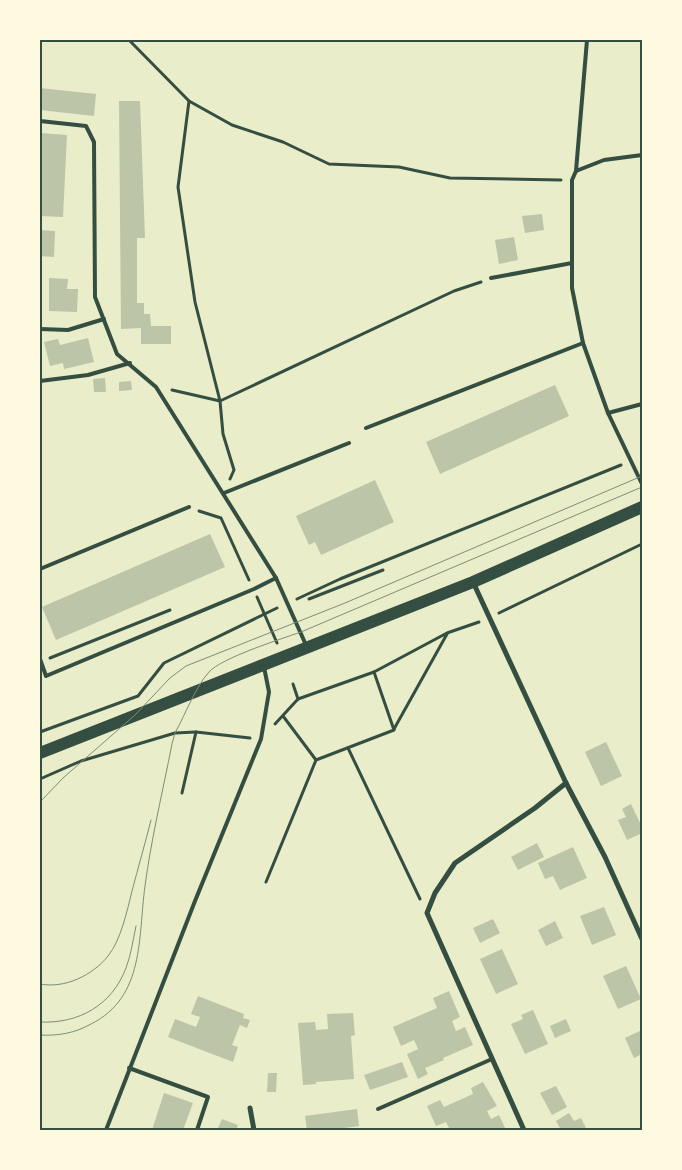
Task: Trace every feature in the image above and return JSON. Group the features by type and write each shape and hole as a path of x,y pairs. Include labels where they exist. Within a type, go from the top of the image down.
{"main road":[{"path":"40,753 473,582 642,507"}],"street":[{"path":"473,582 566,783 605,857 642,938"},
{"path":"524,1130 427,913 435,893 455,863 536,808 566,783"},
{"path":"250,1108 254,1130"}],"lane":[{"path":"587,40 576,171 572,180 572,288 583,343 608,413 642,484"},
{"path":"40,121 86,126 94,142 95,297 117,354 130,363 156,387 276,578 307,647"},
{"path":"576,171 604,160 642,155"},
{"path":"491,278 572,263"},
{"path":"40,329 68,330 104,319"},
{"path":"366,428 583,343"},
{"path":"40,381 88,375 130,363"},
{"path":"608,413 642,404"},
{"path":"224,493 349,443"},
{"path":"40,569 189,507"},
{"path":"40,660 46,676 276,578"},
{"path":"106,1130 260,739 269,692 263,665"},
{"path":"378,1109 492,1059"},
{"path":"130,1068 208,1097 197,1130"}],"path":[{"path":"129,40 189,101 232,125 283,142 329,164 399,167 450,178 572,180"},
{"path":"189,101 178,187 195,302 220,401 223,434 234,470 224,493"},
{"path":"156,387 220,401 454,291 491,278"},
{"path":"40,732 138,696 164,663 264,613 340,579 631,461"},
{"path":"189,507 221,518 277,643"},
{"path":"40,780 81,761 175,733 196,732 260,739 298,699 374,672 447,634 489,618 642,544"},
{"path":"309,600 384,570"},
{"path":"239,583 248,579"},
{"path":"340,579 343,586"},
{"path":"40,660 176,608"},
{"path":"266,882 316,760 394,730 447,634"},
{"path":"374,672 394,730"},
{"path":"293,684 298,699"},
{"path":"282,716 316,760"},
{"path":"182,793 196,732"},
{"path":"348,748 427,913"}],"building":[{"path":"40,88 96,94 94,116 40,110"},
{"path":"119,101 140,101 145,238 137,238 137,303 144,303 144,314 150,314 151,326 171,326 171,344 141,344 141,328 121,329"},
{"path":"40,133 67,135 63,217 40,216"},
{"path":"542,214 544,230 525,233 522,216"},
{"path":"40,230 55,231 54,257 40,256"},
{"path":"514,237 518,260 499,264 495,240"},
{"path":"49,278 68,279 67,289 78,289 77,312 49,311"},
{"path":"88,338 94,362 64,369 63,363 50,366 44,342 58,339 60,345"},
{"path":"105,378 106,392 94,392 93,379"},
{"path":"131,381 132,390 119,391 119,382"},
{"path":"555,385 569,416 440,474 426,442"},
{"path":"375,480 394,522 321,555 315,542 309,545 296,516"},
{"path":"210,534 225,567 56,640 42,607"},
{"path":"606,742 622,776 601,786 585,752"},
{"path":"631,804 642,827 642,833 627,840 618,820 626,817 622,809"},
{"path":"537,843 544,857 518,870 511,857"},
{"path":"573,847 587,878 560,890 553,876 545,879 538,863"},
{"path":"604,907 616,935 592,945 580,916"},
{"path":"493,919 500,933 480,943 473,928"},
{"path":"555,921 563,938 546,946 538,930"},
{"path":"502,949 518,984 496,994 480,959"},
{"path":"626,966 641,999 618,1009 603,976"},
{"path":"449,991 460,1017 452,1021 456,1031 465,1027 473,1045 425,1068 428,1074 418,1079 407,1054 418,1049 414,1040 401,1046 393,1027 437,1008 433,998"},
{"path":"198,996 244,1014 243,1018 250,1020 247,1028 240,1025 232,1045 238,1047 233,1062 168,1037 175,1019 196,1027 200,1017 191,1014"},
{"path":"533,1010 548,1044 525,1054 511,1024 523,1019 521,1015"},
{"path":"353,1013 355,1035 351,1036 354,1079 303,1085 298,1023 315,1022 316,1030 328,1029 327,1014"},
{"path":"566,1019 571,1031 555,1038 550,1026"},
{"path":"642,1030 642,1054 634,1058 625,1038"},
{"path":"402,1062 408,1077 370,1090 364,1075"},
{"path":"268,1073 277,1073 276,1092 267,1092"},
{"path":"483,1082 497,1106 487,1111 491,1119 499,1115 506,1130 450,1130 446,1122 436,1126 427,1106 440,1100 444,1107 473,1094 471,1088"},
{"path":"556,1086 567,1107 552,1115 540,1093"},
{"path":"164,1093 193,1103 183,1130 152,1130"},
{"path":"357,1109 359,1126 330,1130 307,1130 305,1116"},
{"path":"569,1113 574,1121 581,1118 587,1130 561,1130 556,1121"},
{"path":"222,1119 238,1125 236,1130 217,1130"}],"tram line":[{"path":"40,802 63,778 135,715 170,678 186,666 345,603 642,476"},
{"path":"40,1035 67,1033 91,1024 109,1012 121,998 130,982 136,964 139,945 150,851 172,744 175,733 191,701 209,672 238,655 301,632 642,487"},
{"path":"40,984 59,984 78,979 95,969 113,949 126,916 151,820"},
{"path":"40,1022 68,1020 81,1016 103,1002 120,981 126,968 136,926"}]}
